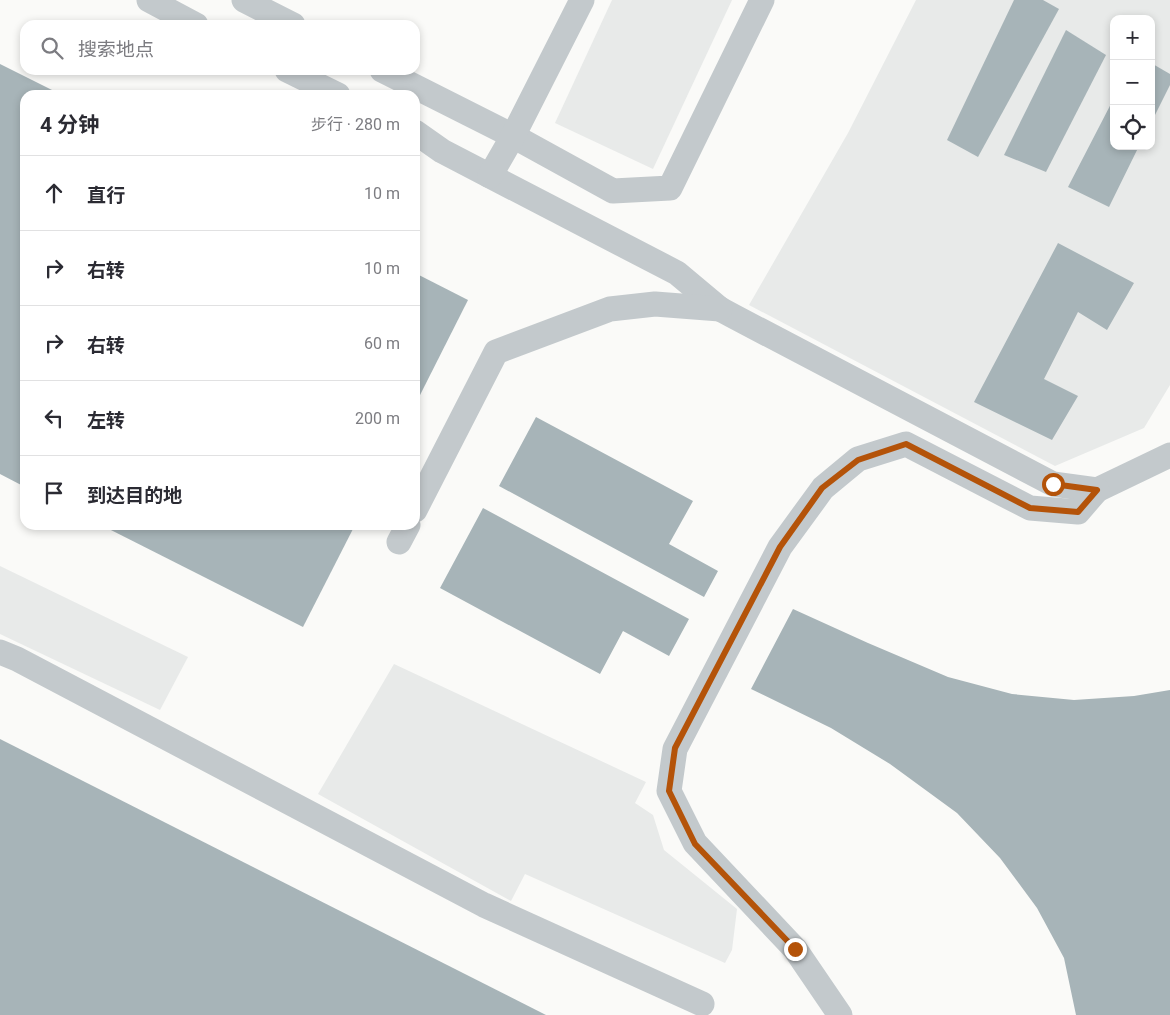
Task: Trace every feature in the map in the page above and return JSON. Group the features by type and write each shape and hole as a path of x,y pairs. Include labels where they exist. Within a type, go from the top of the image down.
{"lane":[{"path":"149,0 187,20"},
{"path":"244,0 283,20"},
{"path":"490,176 513,136 582,0"},
{"path":"392,75 513,136 613,191 670,188 762,0"},
{"path":"297,75 328,90"},
{"path":"420,136 442,151 677,273 720,309 951,432 1053,484 1097,490"},
{"path":"420,500 496,352 610,309 655,304 720,309"},
{"path":"840,1015 795,949 695,844 669,791 675,748 780,547 822,488 858,460 906,444 1030,508 1078,512 1097,490 1170,455"},
{"path":"0,652 17,659 484,905 702,1004"}],"shaded area":[{"path":"612,0 732,0 653,169 555,123"},
{"path":"916,0 1170,0 1170,385 1144,428 1055,466 749,305 848,133"},
{"path":"0,566 188,657 160,710 0,634"},
{"path":"394,664 646,782 635,803 653,815 664,850 737,909 732,950 725,963 525,874 511,901 318,794"}],"building":[{"path":"1014,0 1043,0 1059,9 978,157 947,140"},
{"path":"1066,30 1106,55 1046,172 1004,155"},
{"path":"0,64 52,90 20,90 20,484 0,474"},
{"path":"1155,65 1170,74 1170,85 1155,115"},
{"path":"1110,106 1110,150 1137,150 1109,207 1068,187"},
{"path":"1058,243 1134,283 1107,330 1078,312 1044,379 1078,396 1052,440 974,402"},
{"path":"420,276 468,300 420,395"},
{"path":"536,417 693,501 669,544 718,571 704,597 499,486"},
{"path":"483,508 689,619 669,656 623,631 600,674 440,588"},
{"path":"111,530 352,530 303,627"},
{"path":"793,609 948,677 1012,694 1074,700 1134,696 1170,690 1170,1015 1076,1015 1064,958 1037,908 1000,858 957,813 890,764 831,728 751,689"},
{"path":"0,739 546,1015 0,1015"}],"route":[{"path":"795,949 695,844 669,791 675,748 780,547 822,488 858,460 906,444 1030,508 1078,512 1097,490 1053,484"}]}
